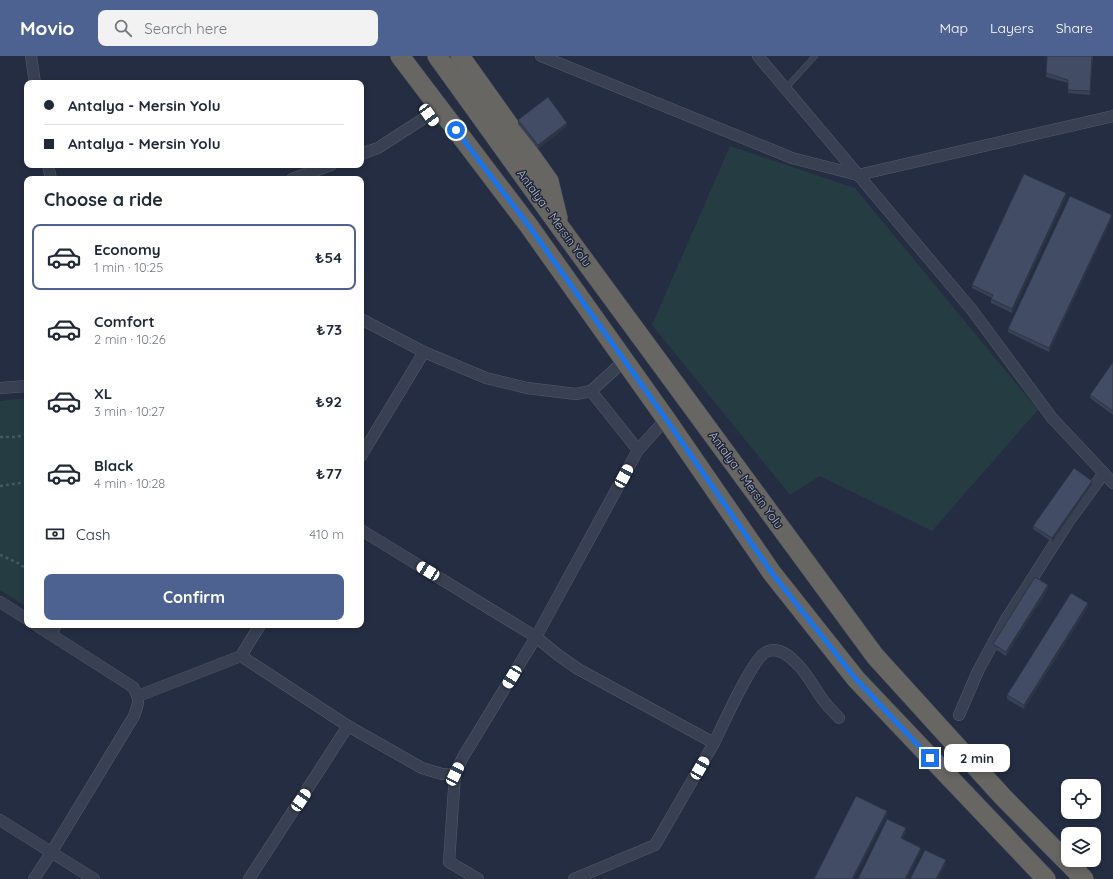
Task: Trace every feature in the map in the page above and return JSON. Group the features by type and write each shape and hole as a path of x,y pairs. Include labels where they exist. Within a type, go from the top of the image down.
{"highway":[{"path":"386,56 437,126 529,226"},
{"name":"Antalya - Mersin Yolu","path":"437,56 560,227 875,656 1003,797 1084,879"},
{"path":"460,56 549,181 560,227"},
{"name":"Antalya - Mersin Yolu","path":"405,63 529,226 666,419 772,573 856,679 1037,876"}],"street":[{"path":"31,56 35,80"},
{"path":"540,56 792,158 858,175 1113,116"},
{"path":"758,56 972,310 1052,418 1113,483"},
{"path":"364,153 378,148 429,115"},
{"path":"300,176 323,168"},
{"path":"364,321 424,352 486,378 527,388 576,394 591,391 624,360"},
{"path":"364,451 424,352"},
{"path":"0,388 24,386"},
{"path":"591,391 638,450"},
{"path":"478,879 449,862 455,774 463,757 536,637 638,450 666,419"},
{"path":"959,715 978,671 1005,621 1069,521 1104,473"},
{"path":"364,532 536,637 578,669 714,743"},
{"path":"0,602 24,617"},
{"path":"138,696 229,662 241,656 258,628"},
{"path":"34,879 134,716 138,705 138,696 133,687 54,630"},
{"path":"574,879 655,845 714,743 750,671 766,652 772,650 782,651 801,668 824,702 840,718"},
{"path":"241,656 348,726 422,768 442,774 455,774"},
{"path":"249,879 348,726"},
{"path":"0,820 94,879"}],"lane":[{"path":"785,89 815,56"}],"path":[{"path":"0,436 16,437 24,435"},
{"path":"0,486 24,482"},
{"path":"0,555 20,564 24,567"}],"shaded area":[{"path":"730,146 855,188 1038,410 932,531 820,476 790,495 652,325"},
{"path":"24,398 24,605 0,590 0,401"}],"building":[{"path":"1047,56 1092,56 1090,91 1068,90 1068,80 1046,73"},
{"path":"548,97 567,123 538,145 518,120"},
{"path":"1024,174 1066,193 1012,309 991,299 993,295 972,285"},
{"path":"1070,196 1112,215 1049,348 1008,329"},
{"path":"1113,362 1113,411 1090,395"},
{"path":"1074,468 1092,481 1052,538 1033,526"},
{"path":"1035,577 1048,585 1006,652 993,644"},
{"path":"1071,593 1088,603 1024,705 1007,695"},
{"path":"856,796 887,811 852,879 814,879"},
{"path":"887,819 906,828 901,838 921,848 905,879 858,879"},
{"path":"925,850 946,860 936,879 910,879"}],"route":[{"path":"456,130 529,226 666,419 772,573 856,679 930,758"}]}
